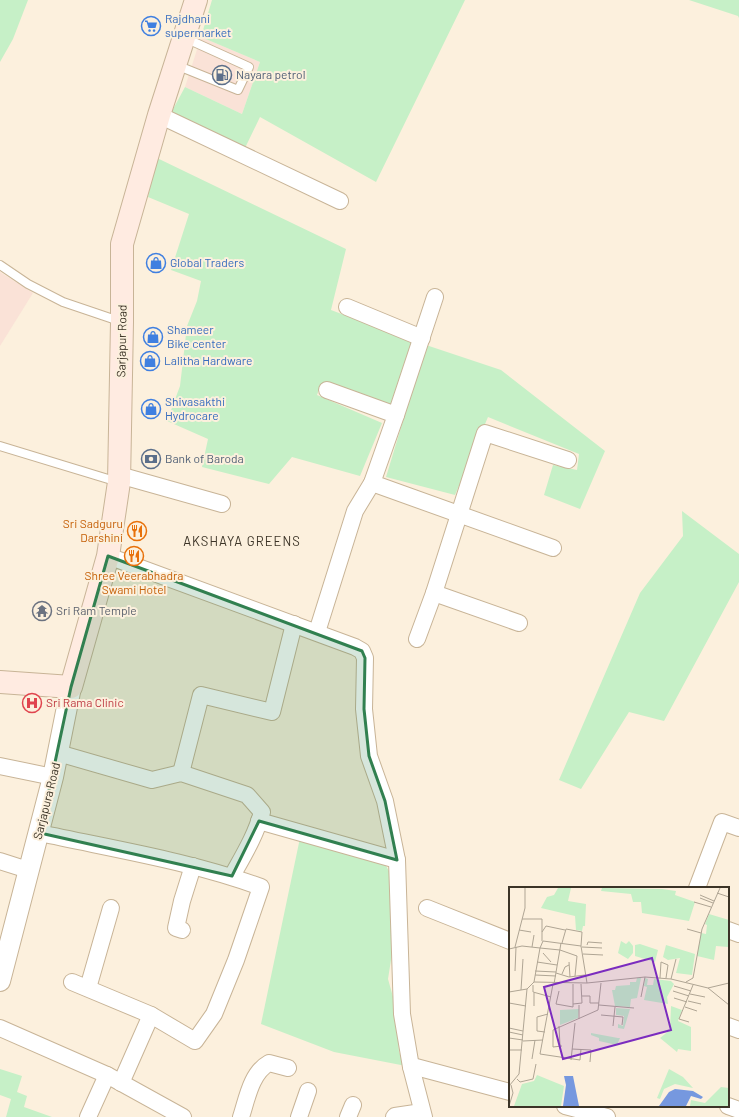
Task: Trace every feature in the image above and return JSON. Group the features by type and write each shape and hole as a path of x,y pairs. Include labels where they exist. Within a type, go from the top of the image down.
{"main road":[{"name":"Sarjapur Road","path":"70,687 108,556 119,478 122,244 159,115 196,0"},
{"path":"0,682 70,687"}],"street":[{"path":"159,115 340,201"},
{"path":"317,632 355,511 372,483 435,297"},
{"path":"347,307 422,338"},
{"path":"327,390 396,415"},
{"path":"417,639 434,593 485,433 568,460"},
{"path":"119,478 222,504"},
{"path":"372,483 553,548"},
{"path":"108,556 317,632 362,651 365,658 364,709 369,756 385,802 398,860 402,1014 411,1067 423,1114 394,1117"},
{"path":"434,593 519,623"},
{"path":"180,773 201,695 272,712 294,624"},
{"name":"Sarjapura Road","path":"0,981 28,870 40,832 58,753 70,687"},
{"path":"58,753 152,780 180,773 247,795 262,812 232,876"},
{"path":"0,766 53,777"},
{"path":"259,821 398,860"},
{"path":"697,887 722,822 739,828"},
{"path":"40,832 193,866 232,876 261,887 236,960 214,1014 195,1041 151,1015 72,982"},
{"path":"0,861 28,870"},
{"path":"182,930 176,928 182,901 193,866"},
{"path":"88,988 111,908"},
{"path":"426,908 509,941"},
{"path":"729,930 739,934"},
{"path":"121,1083 151,1015"},
{"path":"729,1026 739,1030"},
{"path":"0,1028 107,1075 183,1117"},
{"path":"241,1117 254,1079 261,1068 269,1063 288,1068"},
{"path":"411,1067 416,1067 509,1092"},
{"path":"88,1117 107,1075"},
{"path":"299,1117 308,1091"},
{"path":"729,1106 739,1110"},
{"path":"569,1107 607,1117"},
{"path":"611,1117 614,1107"}],"lane":[{"path":"175,65 238,90 248,67 184,38"},
{"path":"0,265 28,284 63,302 122,322"},
{"path":"0,446 119,478"}],"highlighted area":[{"path":"108,556 362,651 365,658 364,709 369,756 385,801 397,860 259,821 232,876 40,833 71,687"}],"shaded area":[{"name":"Nayara petrol","path":"201,37 260,62 242,114 185,87"},
{"path":"0,272 33,293 0,346"}],"green space":[{"path":"0,0 28,0 13,39 0,62"},
{"path":"212,0 465,0 376,182 260,117 245,148 171,113 185,87 242,114 260,62 201,37"},
{"path":"689,0 739,0 739,18 738,16"},
{"path":"157,158 346,249 331,310 413,341 392,406 321,384 317,395 382,423 360,476 292,457 269,484 202,467 208,439 167,421 180,386 187,326 197,301 201,281 171,270 189,214 148,197"},
{"path":"426,345 501,370 605,451 580,509 544,495 553,465 577,470 579,454 488,417 455,495 386,477"},
{"path":"682,511 739,554 739,582 664,721 629,712 581,789 559,780 640,593 683,536"},
{"path":"300,838 385,864 390,873 394,941 388,979 395,1004 399,1052 406,1066 334,1052 261,1024"},
{"path":"0,1069 22,1076 17,1092 27,1096 24,1107 52,1117 6,1117 11,1099 0,1095"}],"place":[{"name":"Rajdhani supermarket","path":"151,26"},
{"name":"Nayara petrol","path":"222,75"},
{"name":"Global Traders","path":"156,263"},
{"name":"Shameer Bike center","path":"153,337"},
{"name":"Lalitha Hardware","path":"150,361"},
{"name":"Shivasakthi Hydrocare","path":"151,409"},
{"name":"Bank of Baroda","path":"151,459"},
{"name":"Sri Sadguru Darshini","path":"137,531"},
{"name":"Shree Veerabhadra Swami Hotel","path":"134,556"},
{"name":"Sri Ram Temple","path":"42,611"},
{"name":"Sri Rama Clinic","path":"32,703"}],"district":[{"name":"AKSHAYA GREENS","path":"242,541"}]}
